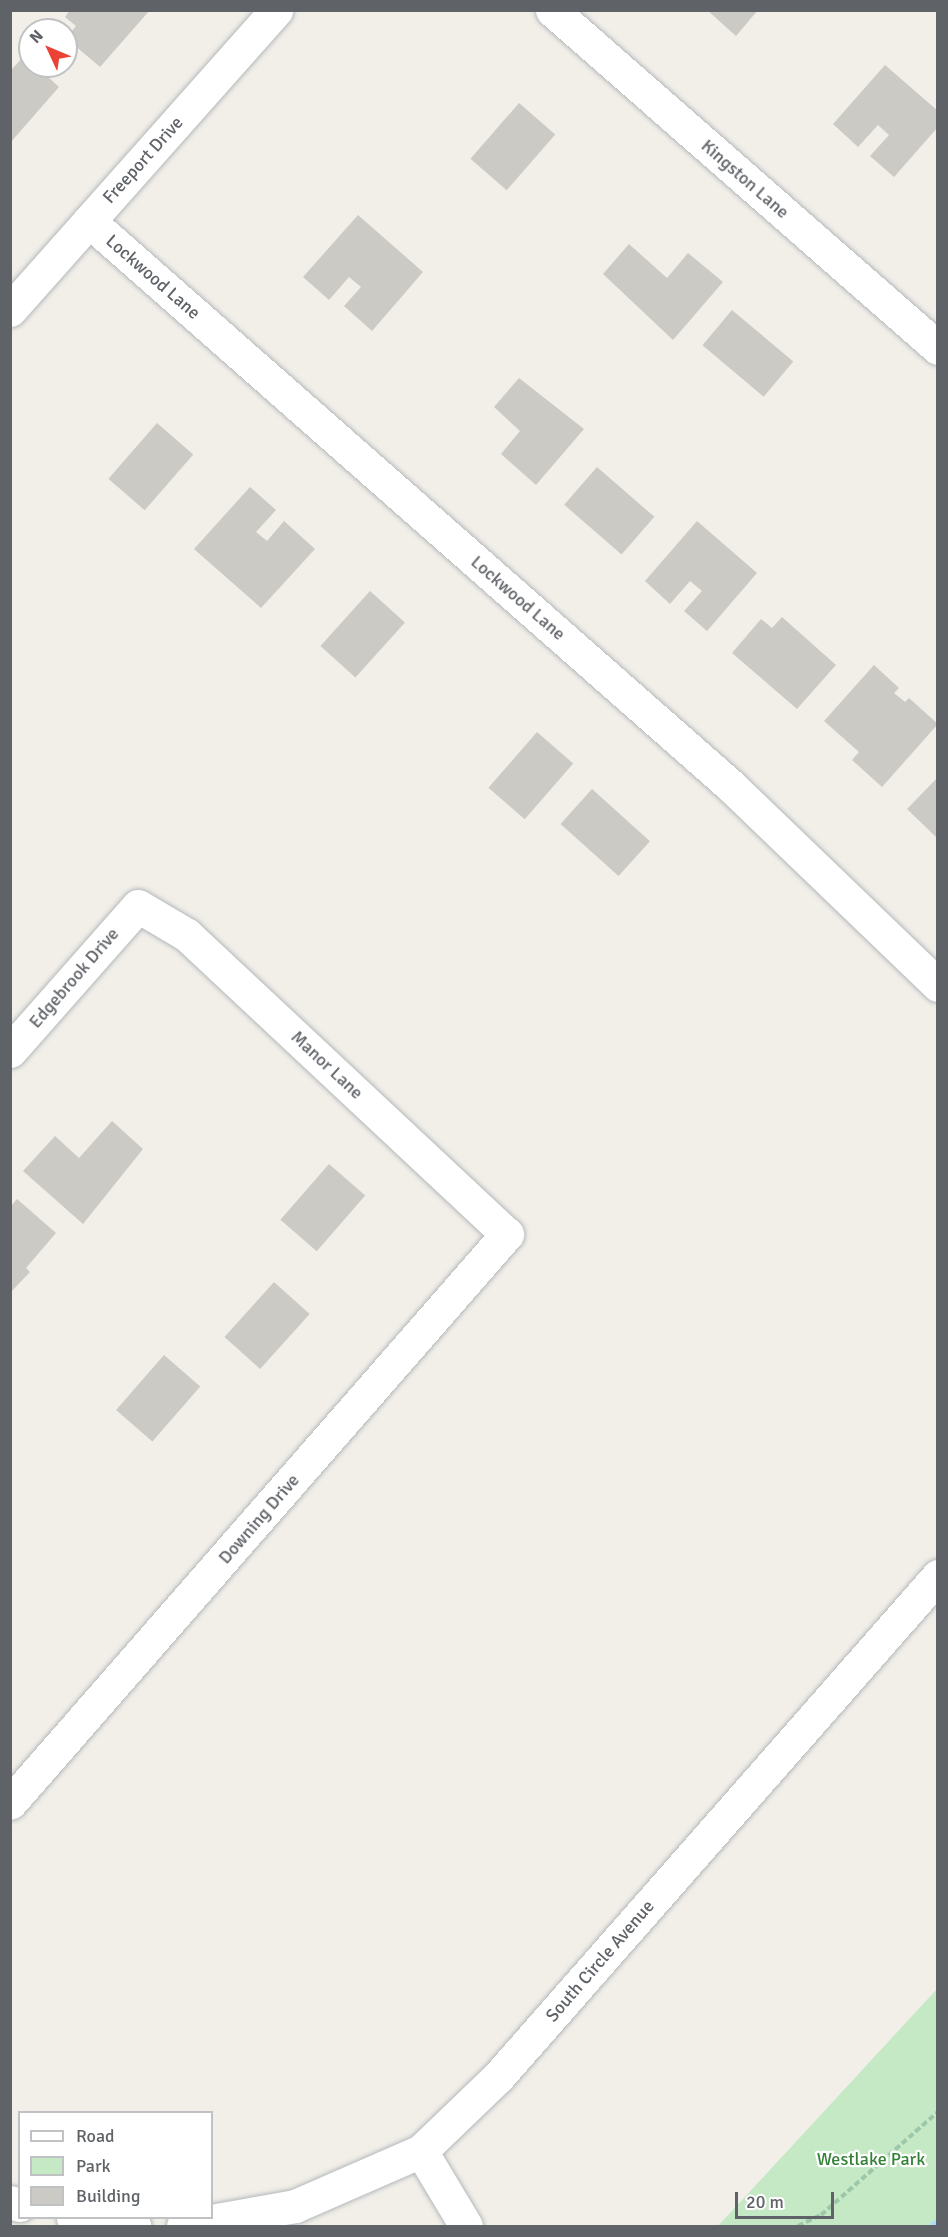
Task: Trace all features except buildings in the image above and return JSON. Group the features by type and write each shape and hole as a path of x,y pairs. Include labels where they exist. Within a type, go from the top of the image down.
{"street":[{"name":"Freeport Drive","path":"10,310 276,10"},
{"name":"Kingston Lane","path":"552,10 938,348"},
{"name":"Lockwood Lane","path":"89,221 731,786 938,985"},
{"name":"Edgebrook Drive","path":"10,1051 138,906"},
{"name":"Manor Lane","path":"138,906 187,934 507,1234"},
{"name":"Downing Drive","path":"10,1803 507,1234"},
{"name":"South Circle Avenue","path":"183,2226 295,2206 421,2151 498,2077 938,1576"},
{"path":"421,2151 466,2226"},
{"path":"87,2219 134,2226"}],"path":[{"path":"798,2226 821,2215 938,2112"}],"green space":[{"name":"Westlake Park","path":"937,1989 937,2226 718,2226"}]}
